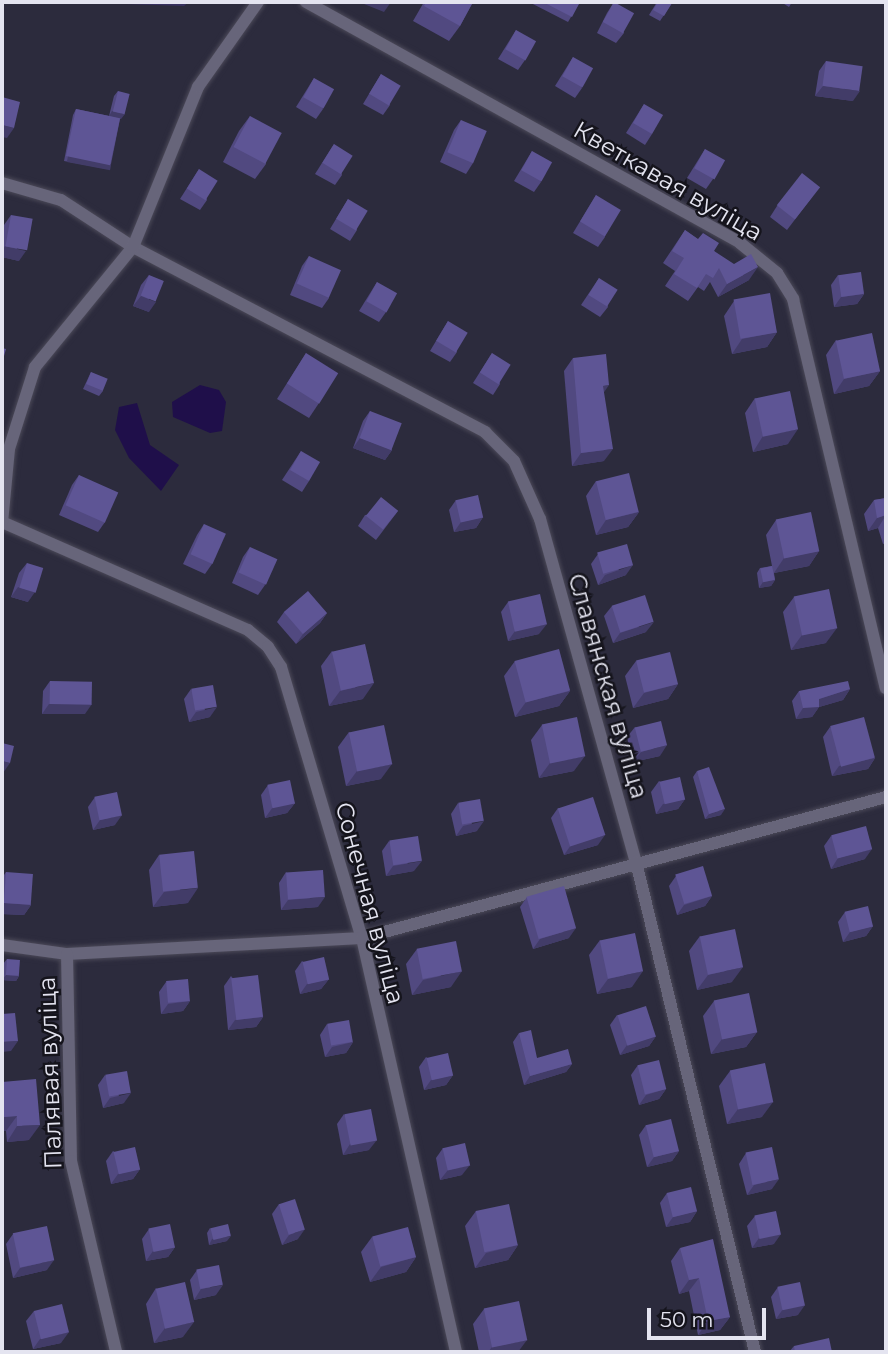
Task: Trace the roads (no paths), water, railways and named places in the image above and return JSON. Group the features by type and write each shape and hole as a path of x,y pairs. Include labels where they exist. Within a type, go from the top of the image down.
{"street":[{"path":"2,522 5,448 35,367 132,247 198,87 258,2"},
{"name":"Кветкавая вуліца","path":"306,2 740,243 777,273 793,299 886,688"},
{"name":"Славянская вуліца","path":"2,183 61,200 132,247 485,432 502,446 514,461 540,519 636,862 755,1352"},
{"name":"Сонечная вуліца","path":"2,522 229,621 268,646 281,667 362,939 456,1352"},
{"path":"2,945 67,954 362,939 636,862 886,797"},
{"name":"Палявая вуліца","path":"67,954 71,1161 116,1352"}]}
